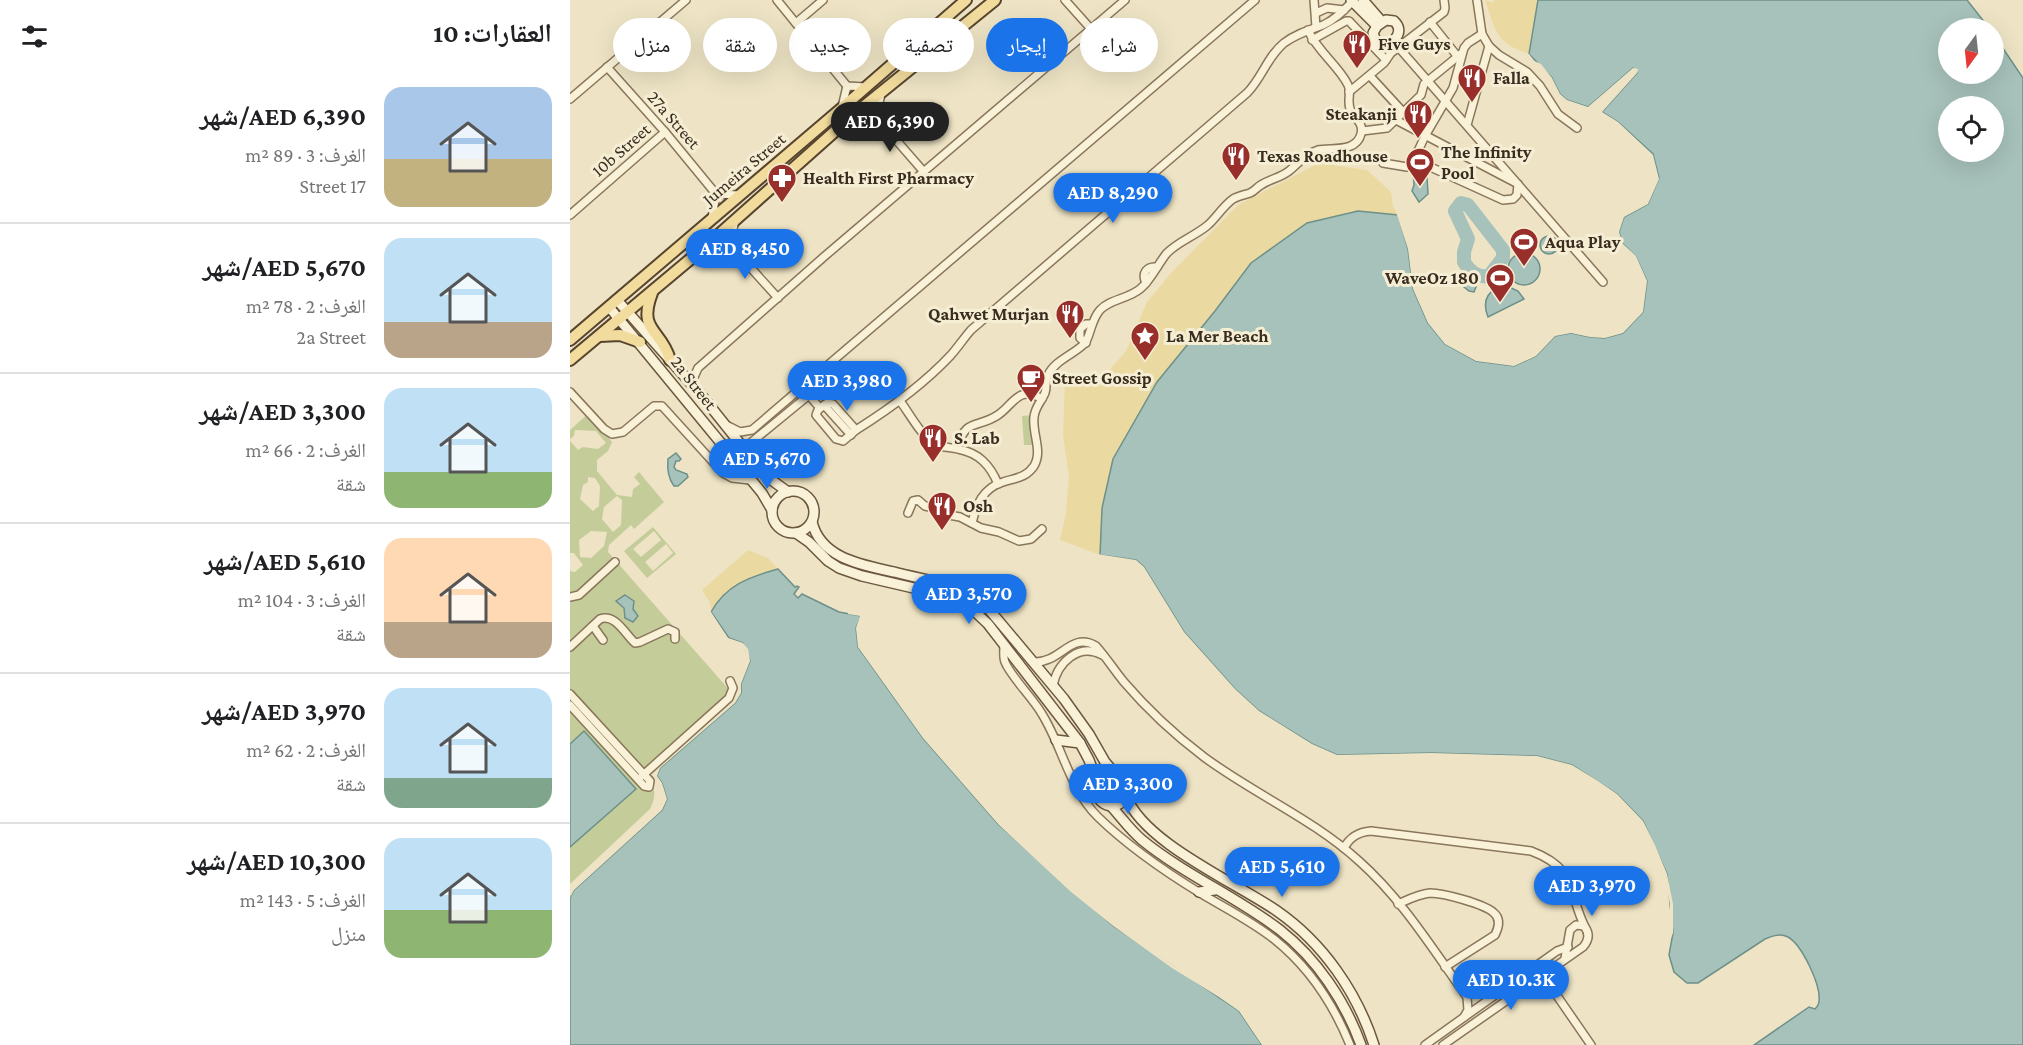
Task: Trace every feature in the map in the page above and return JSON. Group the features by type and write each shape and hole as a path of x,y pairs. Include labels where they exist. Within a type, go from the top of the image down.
{"main road":[{"name":"Jumeira Street","path":"570,340 966,0"},
{"name":"Jumeira Street","path":"570,360 652,293 852,116 995,0"},
{"path":"652,293 646,310 647,321 667,349 670,360"},
{"path":"600,336 620,335 640,342"}],"street":[{"path":"570,99 686,0"},
{"path":"777,0 793,18"},
{"path":"801,18 823,0"},
{"path":"1065,0 1081,18"},
{"path":"1103,18 1125,0"},
{"path":"722,422 740,432 749,432 1255,0"},
{"path":"972,523 982,496 998,484 1024,476 1036,462 1038,449 1034,418 1036,407 1045,392 1047,377 1052,369 1086,343 1092,324 1107,304 1127,297 1146,283 1174,246 1207,226 1232,200 1283,176 1312,152 1352,146 1357,142 1362,131 1358,119 1350,110 1347,84 1312,40 1316,13 1314,0"},
{"path":"1363,0 1380,24"},
{"path":"1349,92 1386,60 1396,44 1400,32 1398,24 1390,20 1380,24 1373,33 1376,41 1383,45 1396,44 1444,12 1444,0"},
{"path":"1477,0 1482,34 1489,46 1527,72 1540,86 1558,114 1577,128"},
{"path":"854,433 833,404 822,406 816,415 836,439 843,441 900,401 939,368 971,330 1247,93 1278,49 1292,38 1332,20 1352,1 1380,24"},
{"path":"1316,13 1332,8 1344,10"},
{"path":"1312,40 1349,21 1386,60"},
{"path":"1430,22 1460,55"},
{"path":"1362,131 1383,129 1396,120 1421,95 1423,85 1428,80 1482,34"},
{"path":"691,384 698,368 1080,38"},
{"path":"1396,44 1603,282"},
{"path":"1467,126 1489,46"},
{"path":"1383,164 1407,166 1415,160 1425,136 1453,88 1460,55"},
{"name":"27a Street","path":"607,67 716,194"},
{"path":"836,72 847,86 866,87"},
{"path":"1370,76 1404,113"},
{"path":"842,108 847,86"},
{"path":"882,92 877,104 876,117 924,172"},
{"path":"852,116 876,117"},
{"path":"1396,120 1518,184"},
{"name":"10b Street","path":"570,215 665,132"},
{"path":"1415,160 1503,200 1513,199 1518,190 1518,184"},
{"path":"712,218 716,194 740,195"},
{"path":"735,220 730,245 778,298"},
{"path":"706,246 730,245"},
{"name":"2a Street","path":"613,303 680,371 766,476 788,492 802,494 810,500 814,509 812,522"},
{"name":"2a Street","path":"624,316 640,342 766,498 778,527 783,531 795,533"},
{"path":"680,371 698,368"},
{"path":"802,388 822,406"},
{"path":"570,392 608,432 618,434 654,406 662,406 723,473 732,478 750,480"},
{"path":"957,448 966,429 975,423 996,416 1019,396 1031,394 1042,399"},
{"path":"718,440 733,447 754,441 809,395"},
{"path":"900,401 930,440 940,446 957,448 982,458 990,467 998,484"},
{"path":"772,510 777,499 788,492"},
{"path":"908,513 913,501 918,500 925,506 934,508 943,514 960,517 1019,541 1031,539 1042,529"},
{"path":"812,522 823,543 846,559 953,586 974,595 990,608 1053,686 1089,735 1105,762 1126,785 1126,796 1122,803 1111,806 1103,804 1098,799 1096,792 1098,784 1080,742 988,624 970,607 948,596 845,571 828,561 809,542 795,533 805,529 812,522"},
{"path":"570,597 579,595 615,562"},
{"path":"570,647 606,617 612,619 635,643 668,629 675,632 675,639"},
{"path":"593,626 603,640"},
{"path":"1034,662 1049,661 1079,642 1091,643 1149,709 1202,756 1344,848 1375,877 1446,967 1467,997 1468,1010 1464,1017"},
{"path":"1004,644 1006,664 1042,713 1056,740 1073,783 1092,811 1150,860 1260,929 1294,956 1326,998 1350,1045"},
{"path":"1053,686 1059,669 1077,652 1091,650 1103,656"},
{"path":"570,705 592,724 641,777 729,698 733,688 730,681"},
{"path":"570,694 592,724"},
{"path":"1056,740 1080,742"},
{"path":"1098,784 1107,777 1118,777"},
{"path":"1126,796 1140,819 1169,843 1210,871 1279,912 1314,943 1350,990 1374,1045"},
{"path":"1111,806 1144,841 1215,890 1275,926 1308,956 1351,1020 1360,1045"},
{"path":"1344,848 1352,837 1371,831 1531,851 1545,857 1563,872 1574,891 1588,938 1585,944 1443,1045"},
{"path":"1199,892 1215,890"},
{"path":"1398,904 1420,895 1443,894 1489,909 1496,915 1499,927 1495,934 1446,967"},
{"path":"1565,958 1569,935 1578,907"},
{"path":"1571,928 1579,925 1586,929"},
{"path":"1425,1045 1557,951 1568,947"},
{"path":"1542,974 1591,1045"},
{"path":"1467,997 1487,1001"}],"green space":[{"path":"589,413 612,442 608,451 597,460 597,471 617,495 632,497 633,489 640,484 634,477 639,472 664,502 634,529 631,525 609,545 608,552 732,693 646,771 654,790 650,809 570,884 570,847 636,789 584,732 570,744 570,571 575,572 583,565 574,553 570,553 570,441 578,450 583,447 598,449 606,443 596,431 575,430 574,436 570,439 570,430","holes":["588,477 595,478 600,486 599,506 593,511 580,499 583,485 588,482","617,496 622,500 621,525 613,532 602,519 604,507","591,531 607,532 604,546 591,558 580,557 579,540"]},
{"path":"1033,415 1035,445 1024,445 1022,416"},
{"path":"653,527 676,554 647,578 624,551","holes":["654,531 661,540 641,557 633,549","666,544 673,553 653,571 645,562"]}],"sand":[{"path":"1485,0 1493,3 1494,0 1538,0 1529,54 1509,45 1498,34"},
{"name":"La Mer Beach","path":"1319,163 1367,170 1391,192 1393,206 1398,215 1358,211 1251,263 1215,311 1100,555 1060,540 1066,513 1069,477 1063,435 1065,378 1108,372 1126,351 1147,302 1171,273 1238,205"},
{"path":"748,550 768,558 778,569 739,583 724,595 711,612 710,603 702,590"}],"water":[{"path":"1538,0 1967,0 1981,18 1938,18 1938,84 2004,84 2004,50 2023,78 2023,1045 1754,1045 1809,1007 1815,1009 1818,1005 1817,985 1804,957 1788,937 1776,935 1765,939 1698,983 1687,983 1674,972 1669,955 1673,933 1667,874 1643,821 1617,794 1572,765 1537,756 1431,753 1337,755 1312,744 1259,711 1235,689 1184,632 1144,567 1136,560 1100,555 1102,508 1113,459 1157,382 1251,263 1307,223 1358,211 1398,215 1408,249 1413,289 1428,323 1445,344 1476,361 1514,366 1536,356 1555,336 1571,333 1605,338 1623,333 1643,312 1647,281 1636,257 1623,244 1619,232 1624,217 1648,204 1659,178 1653,154 1618,122 1602,112 1637,73 1633,68 1588,107 1567,100 1560,94 1552,78 1529,54"},
{"name":"The Infinity Pool","path":"1413,171 1427,177 1428,194 1419,202 1412,191"},
{"path":"1545,236 1553,236 1558,241 1556,252 1545,254 1540,249 1540,241"},
{"name":"Aqua Play","path":"1524,253 1536,257 1540,269 1536,281 1524,285 1512,281 1508,269 1512,257"},
{"path":"1467,268 1474,274 1484,277 1478,282 1474,292 1459,283 1465,277"},
{"name":"WaveOz 180","path":"1507,286 1518,291 1524,299 1488,317 1485,305 1488,296 1495,289"},
{"path":"676,453 681,459 676,461 674,467 687,474 688,477 678,486 674,486 669,477 668,459"},
{"path":"778,569 795,587 799,587 794,594 798,598 802,594 839,612 861,616 856,628 858,647 923,738 999,825 1112,925 1239,1011 1262,1045 570,1045 570,898 574,890 662,810 667,799 657,776 660,768 735,703 741,693 741,684 750,661 743,643 729,638 711,612 724,595 739,583"},
{"path":"625,595 634,601 633,609 638,616 633,622 625,618 624,608 616,601"},
{"path":"584,731 636,789 570,847 570,744"}],"pier":[{"path":"1526,54 1541,64 1552,78 1560,94 1567,100 1588,107 1633,68 1638,69 1637,73 1602,112 1618,122 1653,155 1659,179 1648,204 1624,217 1619,232 1623,244 1636,256 1647,281 1643,312 1623,333 1605,338 1571,333 1555,336 1536,356 1514,366 1476,361 1445,344 1428,323 1413,289 1408,249 1396,212 1400,214 1404,225 1411,249 1416,288 1430,321 1447,342 1477,358 1514,363 1535,353 1553,333 1571,330 1605,335 1622,330 1640,311 1644,281 1633,258 1620,245 1616,231 1622,215 1646,202 1656,178 1651,156 1599,113 1634,71 1587,110 1566,103 1558,96 1549,79"},
{"path":"1097,554 1136,560 1144,567 1184,632 1235,689 1259,711 1312,744 1337,755 1431,753 1537,756 1572,765 1617,794 1643,821 1667,874 1673,904 1673,933 1668,945 1670,904 1664,875 1641,823 1615,796 1571,768 1537,759 1431,756 1337,758 1310,747 1258,713 1232,691 1182,634 1142,569 1135,563 1100,558"},
{"path":"711,606 711,612 728,638 743,643 748,649 750,661 741,684 741,693 735,703 660,768 657,776 667,799 662,810 574,890 570,898 572,888 659,808 664,799 654,777 657,766 733,701 738,692 738,683 747,661 745,650 726,640 708,613"},
{"path":"848,612 863,614 859,628 861,645 925,736 1001,823 1113,923 1241,1009 1265,1045 1262,1045 1239,1011 1172,968 1112,925 1070,891 999,825 923,738 858,647 856,628 860,616 848,614"}],"waterway":[{"path":"1461,203 1468,205 1503,250 1503,258 1489,276 1475,274 1464,262 1468,239 1455,211 1461,203"}],"place":[{"name":"Five Guys","path":"1357,70"},
{"name":"Falla","path":"1472,104"},
{"name":"Steakanji","path":"1418,140"},
{"name":"Texas Roadhouse","path":"1236,182"},
{"name":"The Infinity Pool","path":"1420,188"},
{"name":"Health First Pharmacy","path":"782,204"},
{"name":"Aqua Play","path":"1524,268"},
{"name":"WaveOz 180","path":"1500,304"},
{"name":"Qahwet Murjan","path":"1070,340"},
{"name":"La Mer Beach","path":"1145,362"},
{"name":"Street Gossip","path":"1031,404"},
{"name":"S. Lab","path":"933,464"},
{"name":"Osh","path":"942,532"}]}
